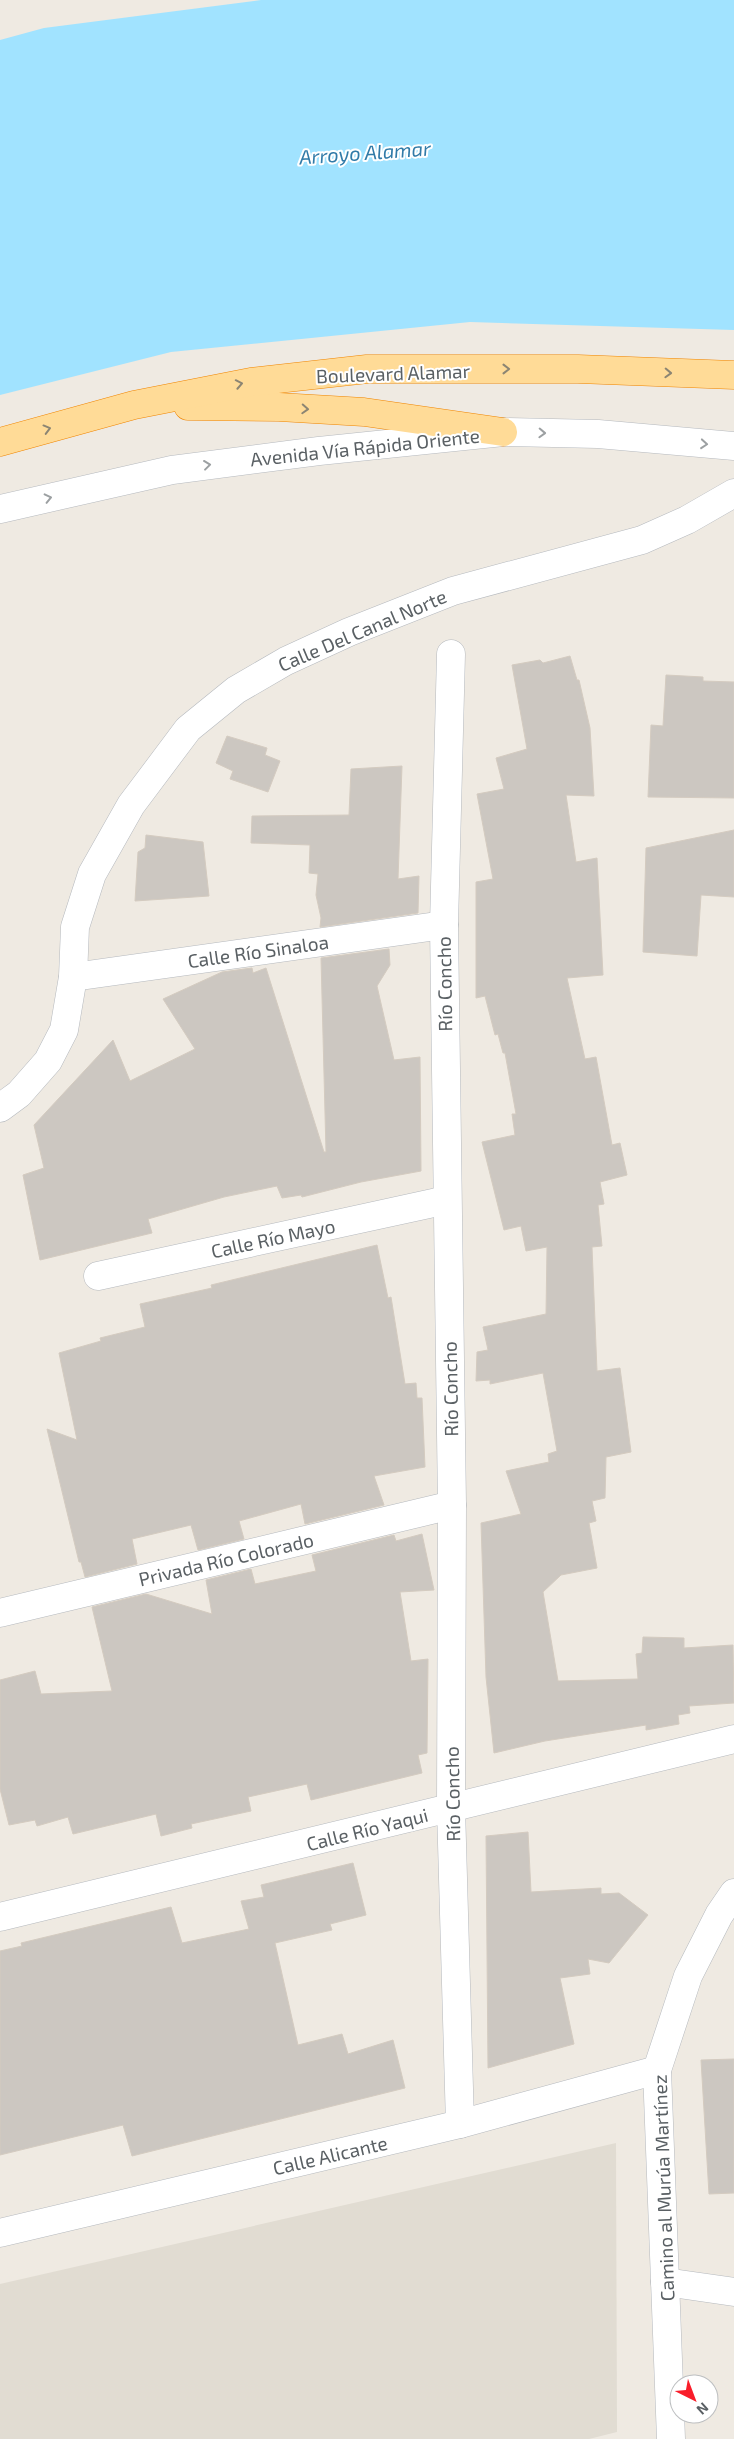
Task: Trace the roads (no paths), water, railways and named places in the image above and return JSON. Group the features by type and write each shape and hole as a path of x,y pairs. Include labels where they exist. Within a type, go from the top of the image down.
{"highway":[{"name":"Boulevard Alamar","path":"0,442 134,405 251,382 367,369 578,369 734,375"},
{"path":"134,405 279,407 364,412 503,432"}],"street":[{"name":"Avenida Vía Rápida Oriente","path":"0,509 172,470 319,451 503,432 598,434 734,446"},
{"name":"Calle Del Canal Norte","path":"0,1108 19,1094 48,1061 64,1030 72,977 75,928 92,874 131,805 188,729 236,690 286,661 358,628 453,591 642,540 687,520 734,493"},
{"name":"Río Concho","path":"451,654 444,925 452,1505 451,1808 460,2124"},
{"name":"Calle Río Sinaloa","path":"72,977 444,925"},
{"name":"Calle Río Mayo","path":"98,1276 447,1200"},
{"name":"Privada Río Colorado","path":"0,1612 452,1505"},
{"name":"Calle Río Yaqui","path":"0,1917 734,1739"},
{"name":"Camino al Murúa Martínez","path":"671,2439 657,2070 688,1976 719,1916 734,1893"},
{"name":"Calle Alicante","path":"0,2233 460,2124 657,2070"},
{"path":"665,2282 734,2292"}],"water":[{"name":"Arroyo Alamar","path":"261,0 734,0 734,330 470,322 171,352 0,395 0,40 44,28"}]}
